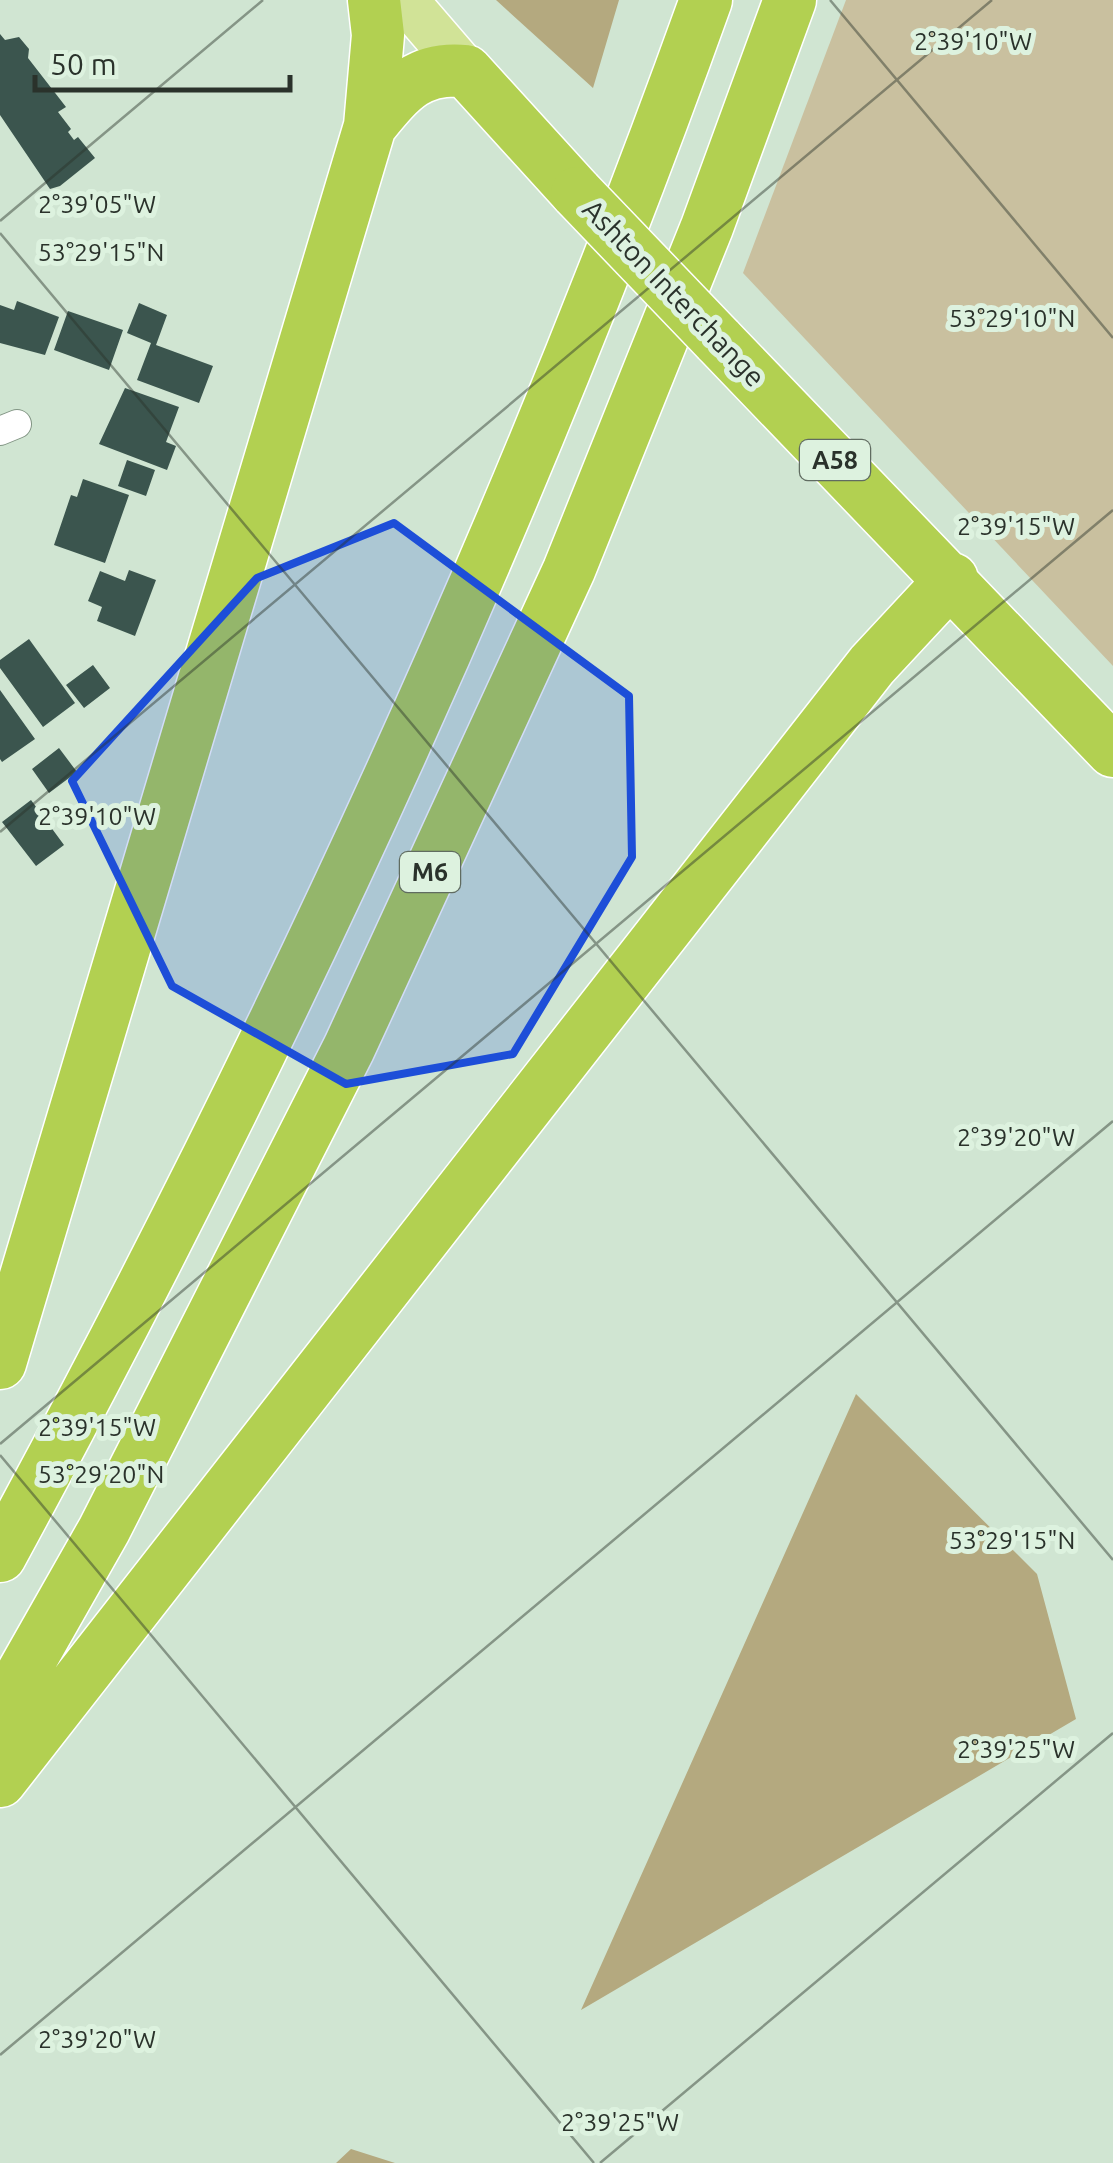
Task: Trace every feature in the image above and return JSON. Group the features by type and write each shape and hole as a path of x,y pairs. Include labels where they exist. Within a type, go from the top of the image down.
{"highway":[{"path":"0,1362 370,126 378,35 374,0"},
{"path":"0,1556 218,1140 330,906 485,557 660,128 706,0"},
{"name":"M6","path":"0,1712 104,1530 374,994 569,570 707,227 790,0"},
{"path":"370,126 397,94 418,78 441,69 466,71"},
{"name":"Ashton Interchange","path":"466,71 718,340 952,579"},
{"path":"0,1781 872,665 952,579"},
{"name":"A58","path":"952,579 1113,752"}],"main road":[{"name":"Ashton Interchange","path":"405,0 466,71"}],"highlighted area":[{"path":"394,523 629,696 632,857 513,1054 346,1084 172,986 72,781 257,578"}],"shaded area":[{"path":"496,0 619,0 593,88"},
{"path":"846,0 1113,0 1113,666 743,273"},
{"path":"856,1394 1037,1574 1076,1719 581,2010"},
{"path":"351,2149 395,2163 336,2163"}],"building":[{"path":"0,34 5,40 19,37 29,49 28,58 66,107 58,112 71,129 68,132 74,140 78,137 95,158 60,186 50,189 0,115"},
{"path":"17,301 59,317 45,355 0,343 0,305 14,310"},
{"path":"139,303 167,315 156,345 213,366 199,403 137,380 151,343 127,333"},
{"path":"68,311 123,330 109,370 54,350"},
{"path":"125,388 179,407 166,442 176,446 167,470 99,444"},
{"path":"127,460 155,470 146,496 118,486"},
{"path":"83,479 129,495 105,563 54,545 71,495 77,497"},
{"path":"129,570 156,580 135,636 97,621 102,607 88,601 100,571 125,581"},
{"path":"29,639 75,703 43,727 0,668 0,660"},
{"path":"93,665 110,688 84,708 66,685"},
{"path":"0,690 35,739 2,762 0,759"},
{"path":"59,748 77,772 49,793 32,769"},
{"path":"31,800 64,845 36,866 2,822"}]}
